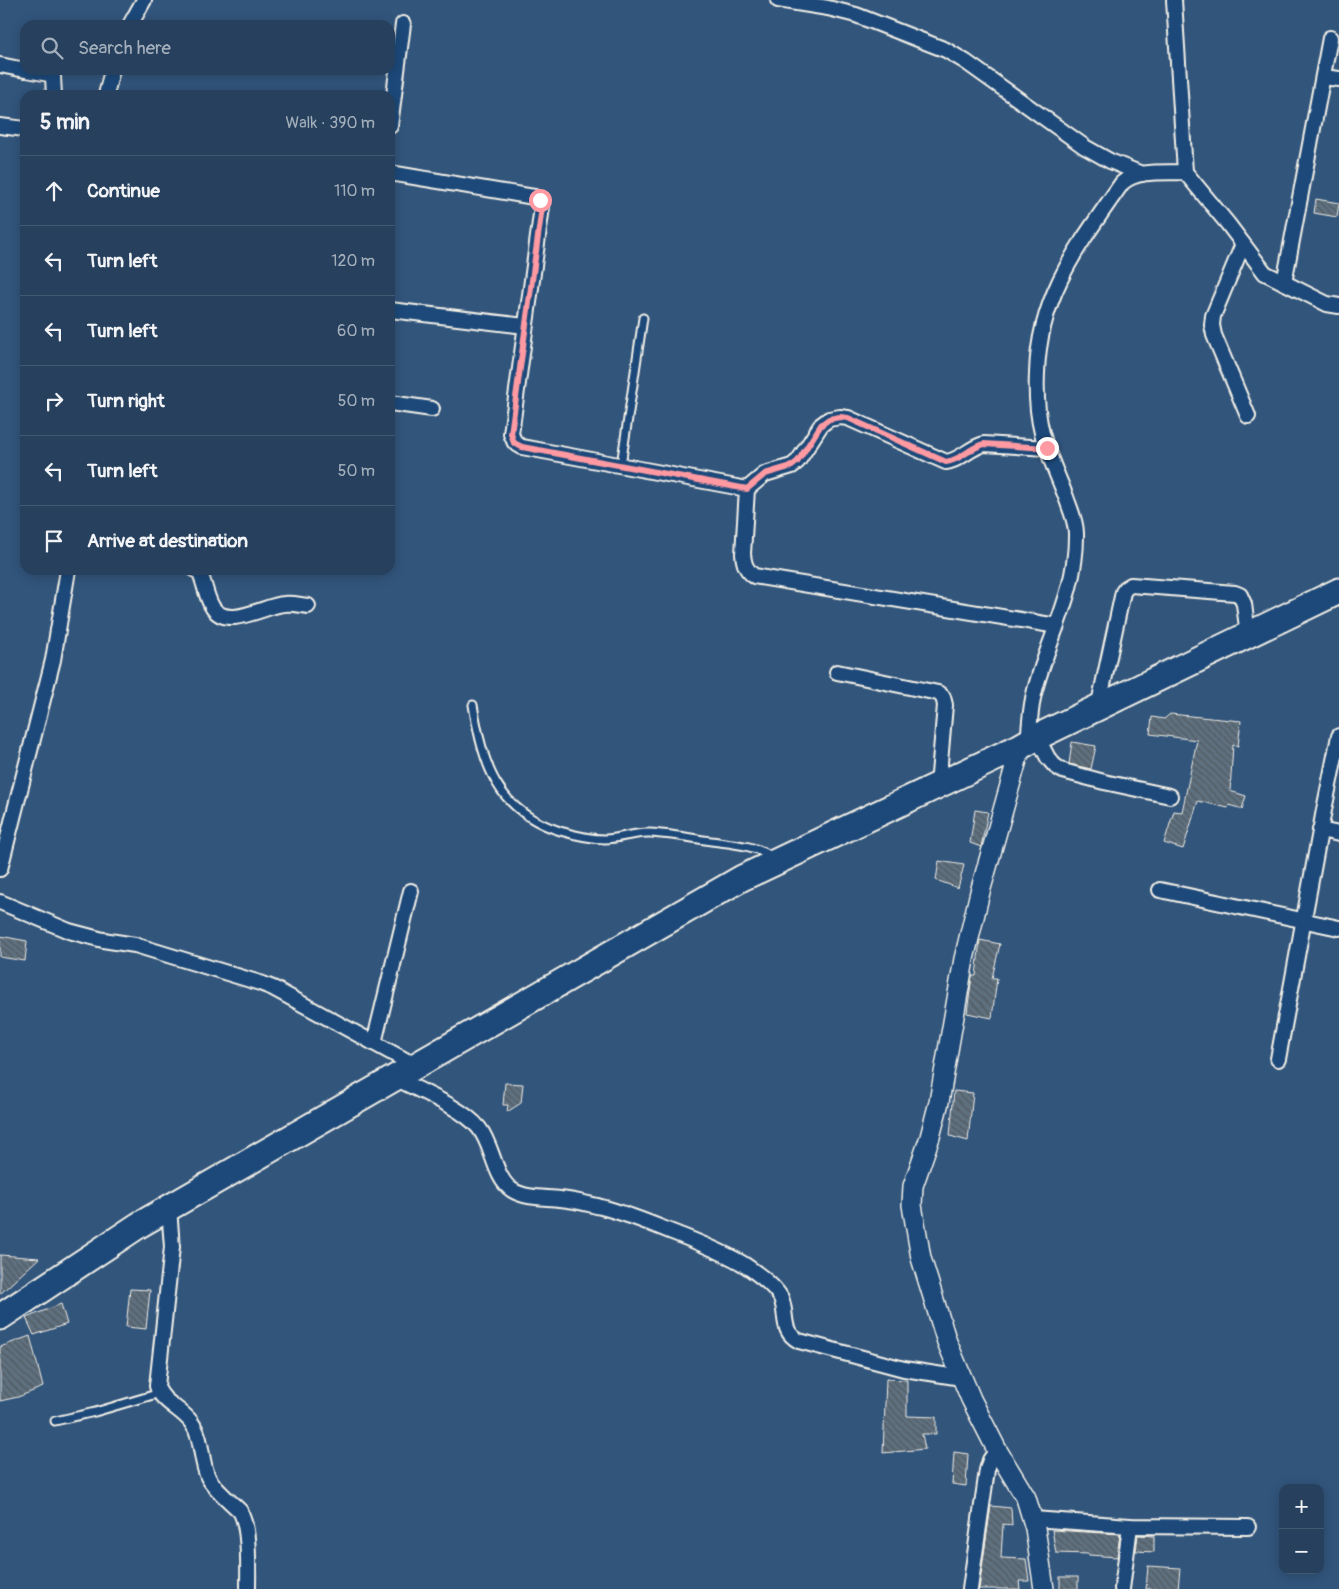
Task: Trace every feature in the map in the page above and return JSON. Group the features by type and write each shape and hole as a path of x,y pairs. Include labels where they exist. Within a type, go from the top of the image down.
{"highway":[{"path":"0,1317 139,1225 742,878 938,786 1339,590"}],"main road":[{"path":"1029,742 978,902 964,959 939,1102 912,1195 913,1221 921,1258 947,1342 971,1399 997,1450 1026,1498 1033,1519 1044,1589"}],"street":[{"path":"133,20 144,0"},
{"path":"778,0 841,11 946,50 966,62 1085,147 1110,161 1142,174"},
{"path":"1174,0 1185,172 1265,273 1327,304 1339,306"},
{"path":"395,90 404,24"},
{"path":"1284,283 1330,38"},
{"path":"0,65 20,69"},
{"path":"50,75 53,77 54,90"},
{"path":"107,90 111,75"},
{"path":"1323,77 1339,79"},
{"path":"0,126 20,128"},
{"path":"1170,796 1104,782 1064,770 1055,766 1029,742 1034,691 1072,578 1076,533 1072,514 1042,432 1036,398 1038,350 1047,310 1055,288 1077,248 1122,184 1129,178 1142,174 1185,172"},
{"path":"395,174 534,197 540,200 542,207 511,434 514,443 522,447 747,489"},
{"path":"1243,244 1213,316 1212,325 1214,335 1248,416"},
{"path":"395,311 525,326"},
{"path":"395,404 432,409"},
{"path":"1047,448 984,444 974,447 956,460 946,462 848,418 829,419 821,425 798,461 792,466 765,474 747,489 743,554 744,564 748,572 754,576 1057,626"},
{"path":"0,869 53,660 67,575"},
{"path":"200,575 213,608 219,614 241,616 285,604 308,606"},
{"path":"1098,708 1123,592 1130,585 1235,593 1240,595 1244,604 1248,635"},
{"path":"837,672 938,693 943,697 945,705 938,786"},
{"path":"1278,1059 1339,736"},
{"path":"1320,830 1339,834"},
{"path":"1160,890 1339,928"},
{"path":"374,1043 411,891"},
{"path":"0,902 82,935 135,945 244,977 273,988 416,1066"},
{"path":"395,1078 443,1103 477,1125 490,1146 500,1175 506,1185 513,1190 534,1197 562,1199 604,1208 654,1225 714,1249 745,1265 777,1292 784,1309 788,1332 799,1341 904,1369 962,1378"},
{"path":"169,1208 172,1247 157,1386 160,1392 194,1426 209,1479 243,1516 246,1527 248,1589"},
{"path":"970,1589 986,1470 997,1450"},
{"path":"1033,1519 1130,1526 1248,1527"},
{"path":"1122,1589 1130,1526"}],"lane":[{"path":"621,466 643,318"},
{"path":"473,705 479,739 488,767 500,791 514,806 531,819 576,836 603,839 621,838 648,832 745,846 771,855 778,861"},
{"path":"55,1421 95,1412 160,1392"}],"building":[{"path":"1316,199 1339,203 1337,217 1314,213"},
{"path":"1170,714 1241,721 1238,746 1233,745 1230,791 1246,796 1242,809 1229,805 1228,808 1198,801 1183,849 1164,843 1174,811 1182,812 1197,740 1150,734 1152,717 1164,719"},
{"path":"1072,742 1096,746 1091,769 1069,764"},
{"path":"975,810 988,812 981,847 970,843"},
{"path":"939,861 964,865 958,888 936,880"},
{"path":"0,936 27,941 25,961 0,957"},
{"path":"980,940 1000,944 992,978 997,978 992,1018 967,1013 972,976 976,976"},
{"path":"505,1083 523,1084 521,1103 507,1112 508,1105 503,1105"},
{"path":"954,1091 973,1093 968,1141 950,1136"},
{"path":"0,1255 39,1258 0,1294"},
{"path":"130,1289 150,1290 146,1329 126,1327"},
{"path":"61,1304 67,1324 34,1335 26,1318"},
{"path":"30,1336 43,1387 18,1397 0,1401 0,1347"},
{"path":"886,1379 907,1380 907,1416 936,1417 936,1434 922,1434 925,1449 883,1453"},
{"path":"954,1452 968,1454 966,1486 952,1484"},
{"path":"991,1506 1011,1508 1012,1525 1003,1524 1001,1558 1026,1559 1029,1581 1019,1581 1020,1589 979,1589"},
{"path":"1052,1530 1120,1534 1117,1557 1056,1553"},
{"path":"1138,1535 1154,1536 1154,1552 1136,1551"},
{"path":"1148,1566 1180,1568 1178,1589 1146,1589"},
{"path":"1060,1577 1078,1577 1078,1589 1060,1589"}],"route":[{"path":"540,200 542,207 511,434 514,443 522,447 747,489 765,474 792,466 798,461 821,425 829,419 840,417 848,418 946,462 956,460 974,447 984,444 1047,448"}]}
